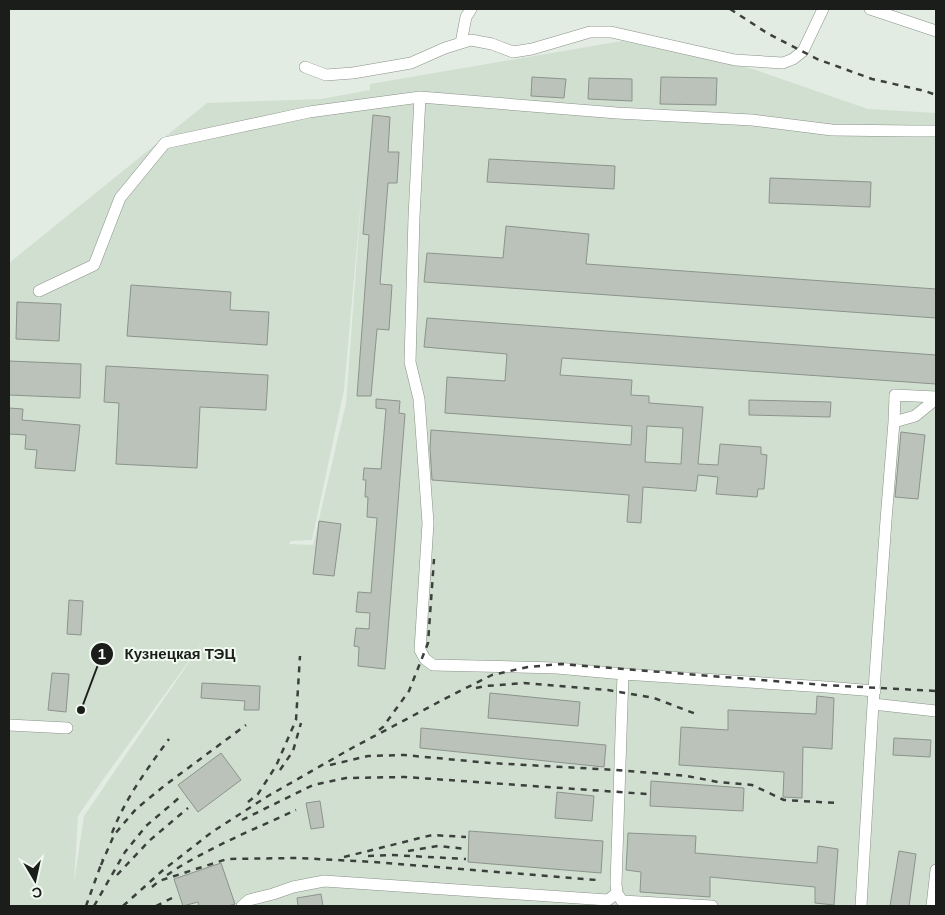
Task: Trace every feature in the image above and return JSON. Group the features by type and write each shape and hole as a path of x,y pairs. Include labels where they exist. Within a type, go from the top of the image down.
{"lane":[{"path":"460,43 466,17 471,9"},
{"path":"305,67 326,75 352,73 411,64 445,48 471,40 492,44 513,52 532,49 590,32 611,32 735,60 783,63 803,52 823,9"},
{"path":"870,9 936,31"},
{"path":"39,291 94,265 120,198 165,143 309,112 420,97 617,113 752,120 832,130 936,130"},
{"path":"420,97 410,362 419,399 428,523 420,650 425,659 432,665 557,668 875,691"},
{"path":"861,906 895,395 936,398"},
{"path":"894,422 915,416 936,398"},
{"path":"623,674 617,893 622,901 712,906"},
{"path":"873,704 936,711"},
{"path":"9,725 67,728"},
{"path":"932,906 936,870"},
{"path":"242,906 249,900 293,887 324,882 608,900 617,893"}],"shaded area":[{"path":"622,41 753,69 868,109 936,113 936,906 9,906 9,263 207,103 321,99 370,90 370,84","holes":["362,189 346,403 313,545 289,544 291,541 312,540 344,390","207,636 84,816 74,883 78,816"]}],"building":[{"path":"532,77 566,79 564,98 531,96"},
{"path":"661,77 717,78 716,105 660,104"},
{"path":"589,78 632,79 632,101 588,99"},
{"path":"373,115 390,117 388,152 399,152 397,183 388,183 380,284 392,285 389,330 377,329 371,396 357,396 369,235 363,234"},
{"path":"489,159 615,166 614,189 487,182"},
{"path":"770,178 871,182 870,207 769,203"},
{"path":"506,226 589,234 586,264 936,289 936,318 424,282 427,253 503,258"},
{"path":"131,285 231,292 230,310 269,312 267,345 127,336"},
{"path":"17,302 61,304 59,341 16,339"},
{"path":"427,318 936,355 936,384 562,358 560,375 632,380 631,395 649,396 649,403 703,407 698,464 718,465 720,444 761,447 761,454 767,455 764,489 758,489 757,497 716,494 718,477 698,475 696,491 643,487 641,523 627,522 629,495 432,480 431,430 631,445 632,426 445,413 447,377 505,381 507,354 424,347","holes":["647,426 683,428 681,464 645,462"]},
{"path":"9,361 81,364 80,398 9,395"},
{"path":"106,366 268,375 266,410 200,407 197,468 116,464 119,403 104,402"},
{"path":"376,399 400,401 399,413 405,414 385,669 358,666 359,647 354,646 356,628 369,629 370,613 356,612 358,592 371,593 377,518 367,517 368,497 365,497 366,480 363,480 364,468 381,469 386,409 376,408"},
{"path":"749,400 831,402 830,417 749,415"},
{"path":"9,408 23,409 22,420 80,425 75,471 35,468 37,450 25,449 26,435 9,434"},
{"path":"901,432 925,435 918,499 895,497"},
{"path":"319,521 341,524 334,576 313,574"},
{"path":"69,600 83,601 81,635 67,634"},
{"path":"52,673 69,674 66,712 48,710"},
{"path":"202,683 260,686 259,710 244,710 245,701 201,698"},
{"path":"490,693 580,702 578,726 488,718"},
{"path":"817,696 834,698 832,749 803,747 802,798 783,797 784,772 679,765 681,727 728,730 728,710 816,714"},
{"path":"421,728 606,745 604,767 420,748"},
{"path":"894,738 931,740 930,757 893,755"},
{"path":"221,753 241,780 198,812 178,785"},
{"path":"651,781 744,788 743,811 650,806"},
{"path":"557,792 594,796 592,821 555,818"},
{"path":"320,801 324,827 311,829 306,803"},
{"path":"469,831 603,841 601,873 468,862"},
{"path":"628,833 696,836 695,853 817,863 818,846 838,849 834,905 815,903 815,887 710,877 710,897 640,892 641,872 626,870"},
{"path":"899,851 916,854 909,906 890,906"},
{"path":"221,863 235,904 228,906 199,906 198,902 183,906 174,879"},
{"path":"321,894 323,906 298,906 297,898"}],"railway":[{"path":"730,9 767,33 817,59 872,79 936,95"},
{"path":"379,730 409,691 428,643 434,559"},
{"path":"248,802 258,794 276,766 296,720 300,656"},
{"path":"123,906 162,871 212,832 268,796 352,748 492,675 528,667 561,664 824,685 936,691"},
{"path":"476,688 524,683 608,690 654,698 696,714"},
{"path":"280,770 293,751 301,723"},
{"path":"101,865 114,835 136,809 246,725"},
{"path":"112,833 130,796 169,739"},
{"path":"330,765 368,756 404,755 490,763 616,770 687,776 718,782 752,785 784,800 837,803"},
{"path":"242,820 313,785 346,778 405,777 647,794"},
{"path":"94,906 125,852 146,826 180,797"},
{"path":"117,875 149,841 188,808"},
{"path":"167,875 214,848 296,810"},
{"path":"344,857 432,835 466,837"},
{"path":"408,851 438,846 467,849"},
{"path":"368,856 391,855 466,859"},
{"path":"152,887 159,881 227,859 299,858 374,862 597,880"},
{"path":"86,906 103,859"},
{"path":"156,906 172,898"}],"place":[{"name":"Кузнецкая ТЭЦ","path":"81,710"}]}
